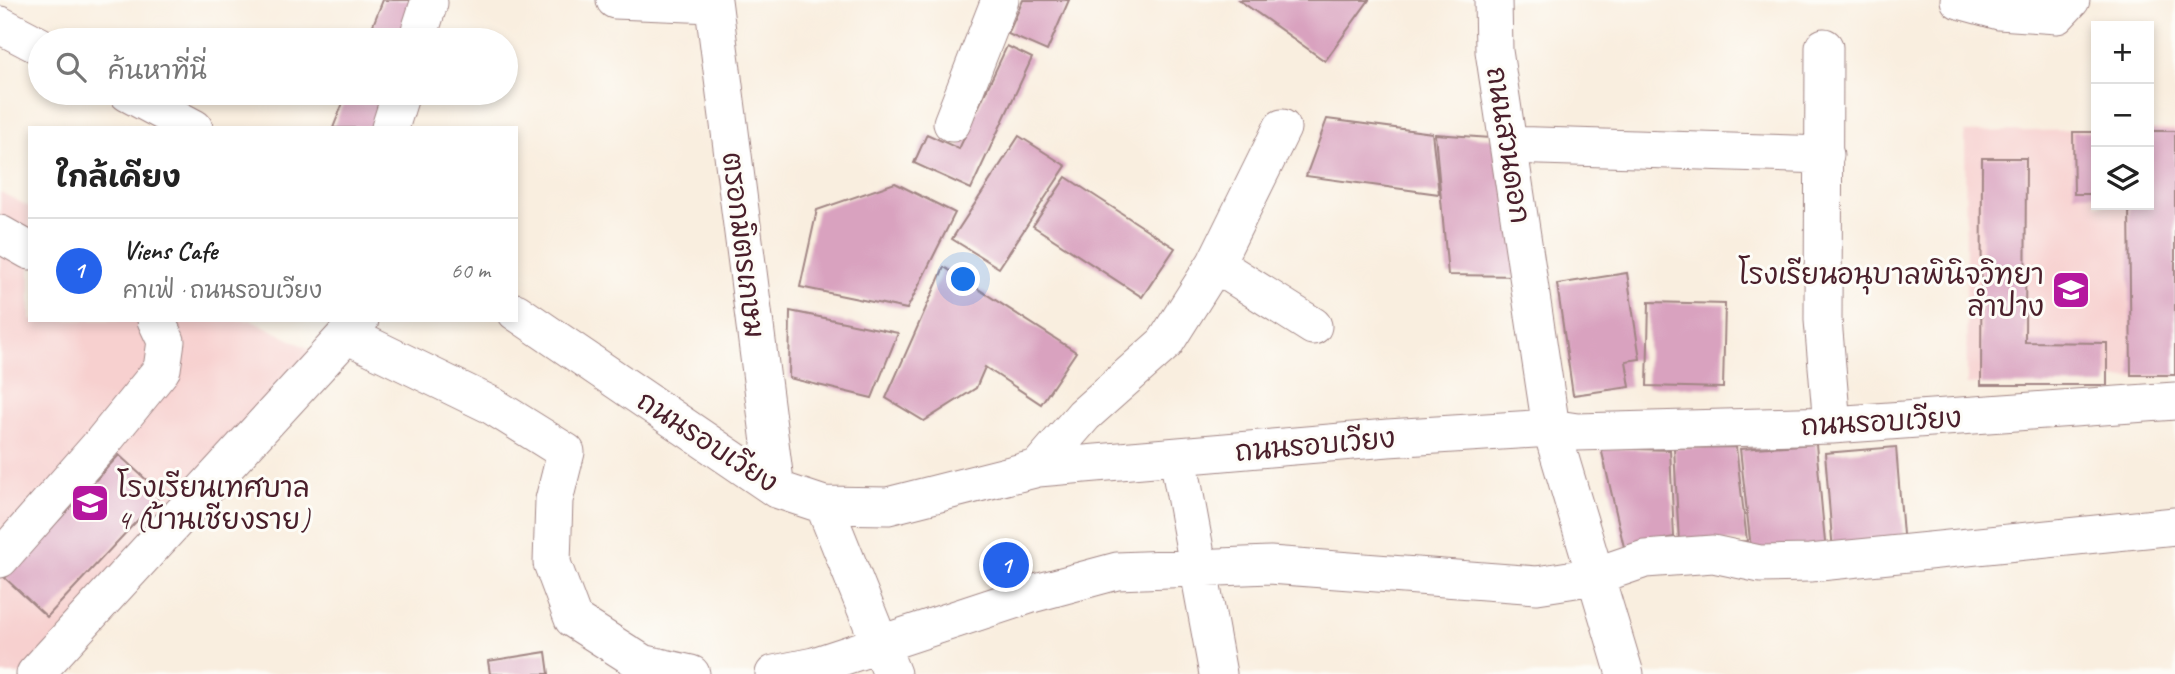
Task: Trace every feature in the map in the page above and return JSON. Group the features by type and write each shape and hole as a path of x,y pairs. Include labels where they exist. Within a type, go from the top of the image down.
{"street":[{"path":"615,0 713,2"},
{"path":"952,123 1000,0"},
{"name":"ถนนสวนดอก","path":"1493,0 1494,51 1551,428 1625,674"},
{"path":"1959,0 1999,11 2057,15 2071,0"},
{"name":"ตรอกมิตรเกษม","path":"713,2 776,489"},
{"path":"421,28 429,3"},
{"path":"0,25 28,40"},
{"path":"1824,47 1823,320 1832,425"},
{"path":"151,105 190,126"},
{"path":"391,126 397,105"},
{"path":"1038,468 1084,415 1165,342 1215,264 1282,128"},
{"path":"1508,145 1825,155"},
{"path":"0,234 28,250"},
{"path":"1215,264 1313,326"},
{"name":"ถนนรอบเวียง","path":"518,313 776,489 824,505 888,506 1038,468 1388,438 1551,428 1577,432 1832,425 2175,401"},
{"path":"0,559 101,444 162,369 166,341 157,322"},
{"path":"53,668 354,328 491,405 566,452 554,500 552,563 573,619 642,663 691,674"},
{"path":"1178,457 1196,567 1218,674"},
{"path":"824,505 885,658"},
{"path":"774,674 814,666 885,658 1032,594 1117,571 1270,565 1537,585 1595,576 1645,559 1713,554 1760,564 1810,563 2175,526"}],"shaded area":[{"name":"โรงเรียนอนุบาลพินิจวิทยา ลำปาง","path":"2154,129 2175,129 2175,376 1967,385 1965,132 2091,130 2091,210 2154,210"},
{"name":"โรงเรียนเทศบาล 4 (บ้านเชียงราย)","path":"0,192 28,206 28,322 256,322 317,353 22,674 0,674"}],"building":[{"path":"383,0 425,0 414,28 372,28"},
{"path":"1023,0 1069,0 1047,51 1008,34"},
{"path":"1239,0 1369,0 1325,61"},
{"path":"1007,46 1032,58 971,189 914,163 927,134 959,149"},
{"path":"342,105 384,105 376,126 334,126"},
{"path":"1327,119 1432,133 1439,194 1306,176"},
{"path":"2154,131 2175,131 2175,375 2131,375 2129,210 2154,210"},
{"path":"2073,132 2091,132 2091,194 2074,194"},
{"path":"1435,134 1504,139 1522,276 1448,275"},
{"path":"1019,136 1066,166 999,268 952,239"},
{"path":"1982,158 2026,158 2025,342 2107,343 2107,385 1981,385"},
{"path":"1066,177 1175,248 1142,297 1033,226"},
{"path":"895,183 955,213 907,309 800,287 817,210"},
{"path":"944,267 1076,352 1041,404 985,367 976,388 924,421 886,398"},
{"path":"1627,273 1640,359 1626,361 1630,387 1573,395 1557,284"},
{"path":"1649,302 1725,304 1723,388 1647,386"},
{"path":"790,311 898,333 872,398 789,378"},
{"path":"1816,444 1826,553 1752,558 1740,449"},
{"path":"1736,447 1747,541 1679,542 1674,448"},
{"path":"1896,447 1904,547 1833,552 1825,453"},
{"path":"1601,448 1670,450 1674,537 1624,547"},
{"path":"119,455 162,494 47,617 5,578"},
{"path":"546,652 549,674 490,674 488,661"}],"place":[{"name":"โรงเรียนอนุบาลพินิจวิทยา ลำปาง","path":"2071,290"},
{"name":"โรงเรียนเทศบาล 4 (บ้านเชียงราย)","path":"90,503"},
{"name":"Viens Cafe","path":"1006,565"}]}
